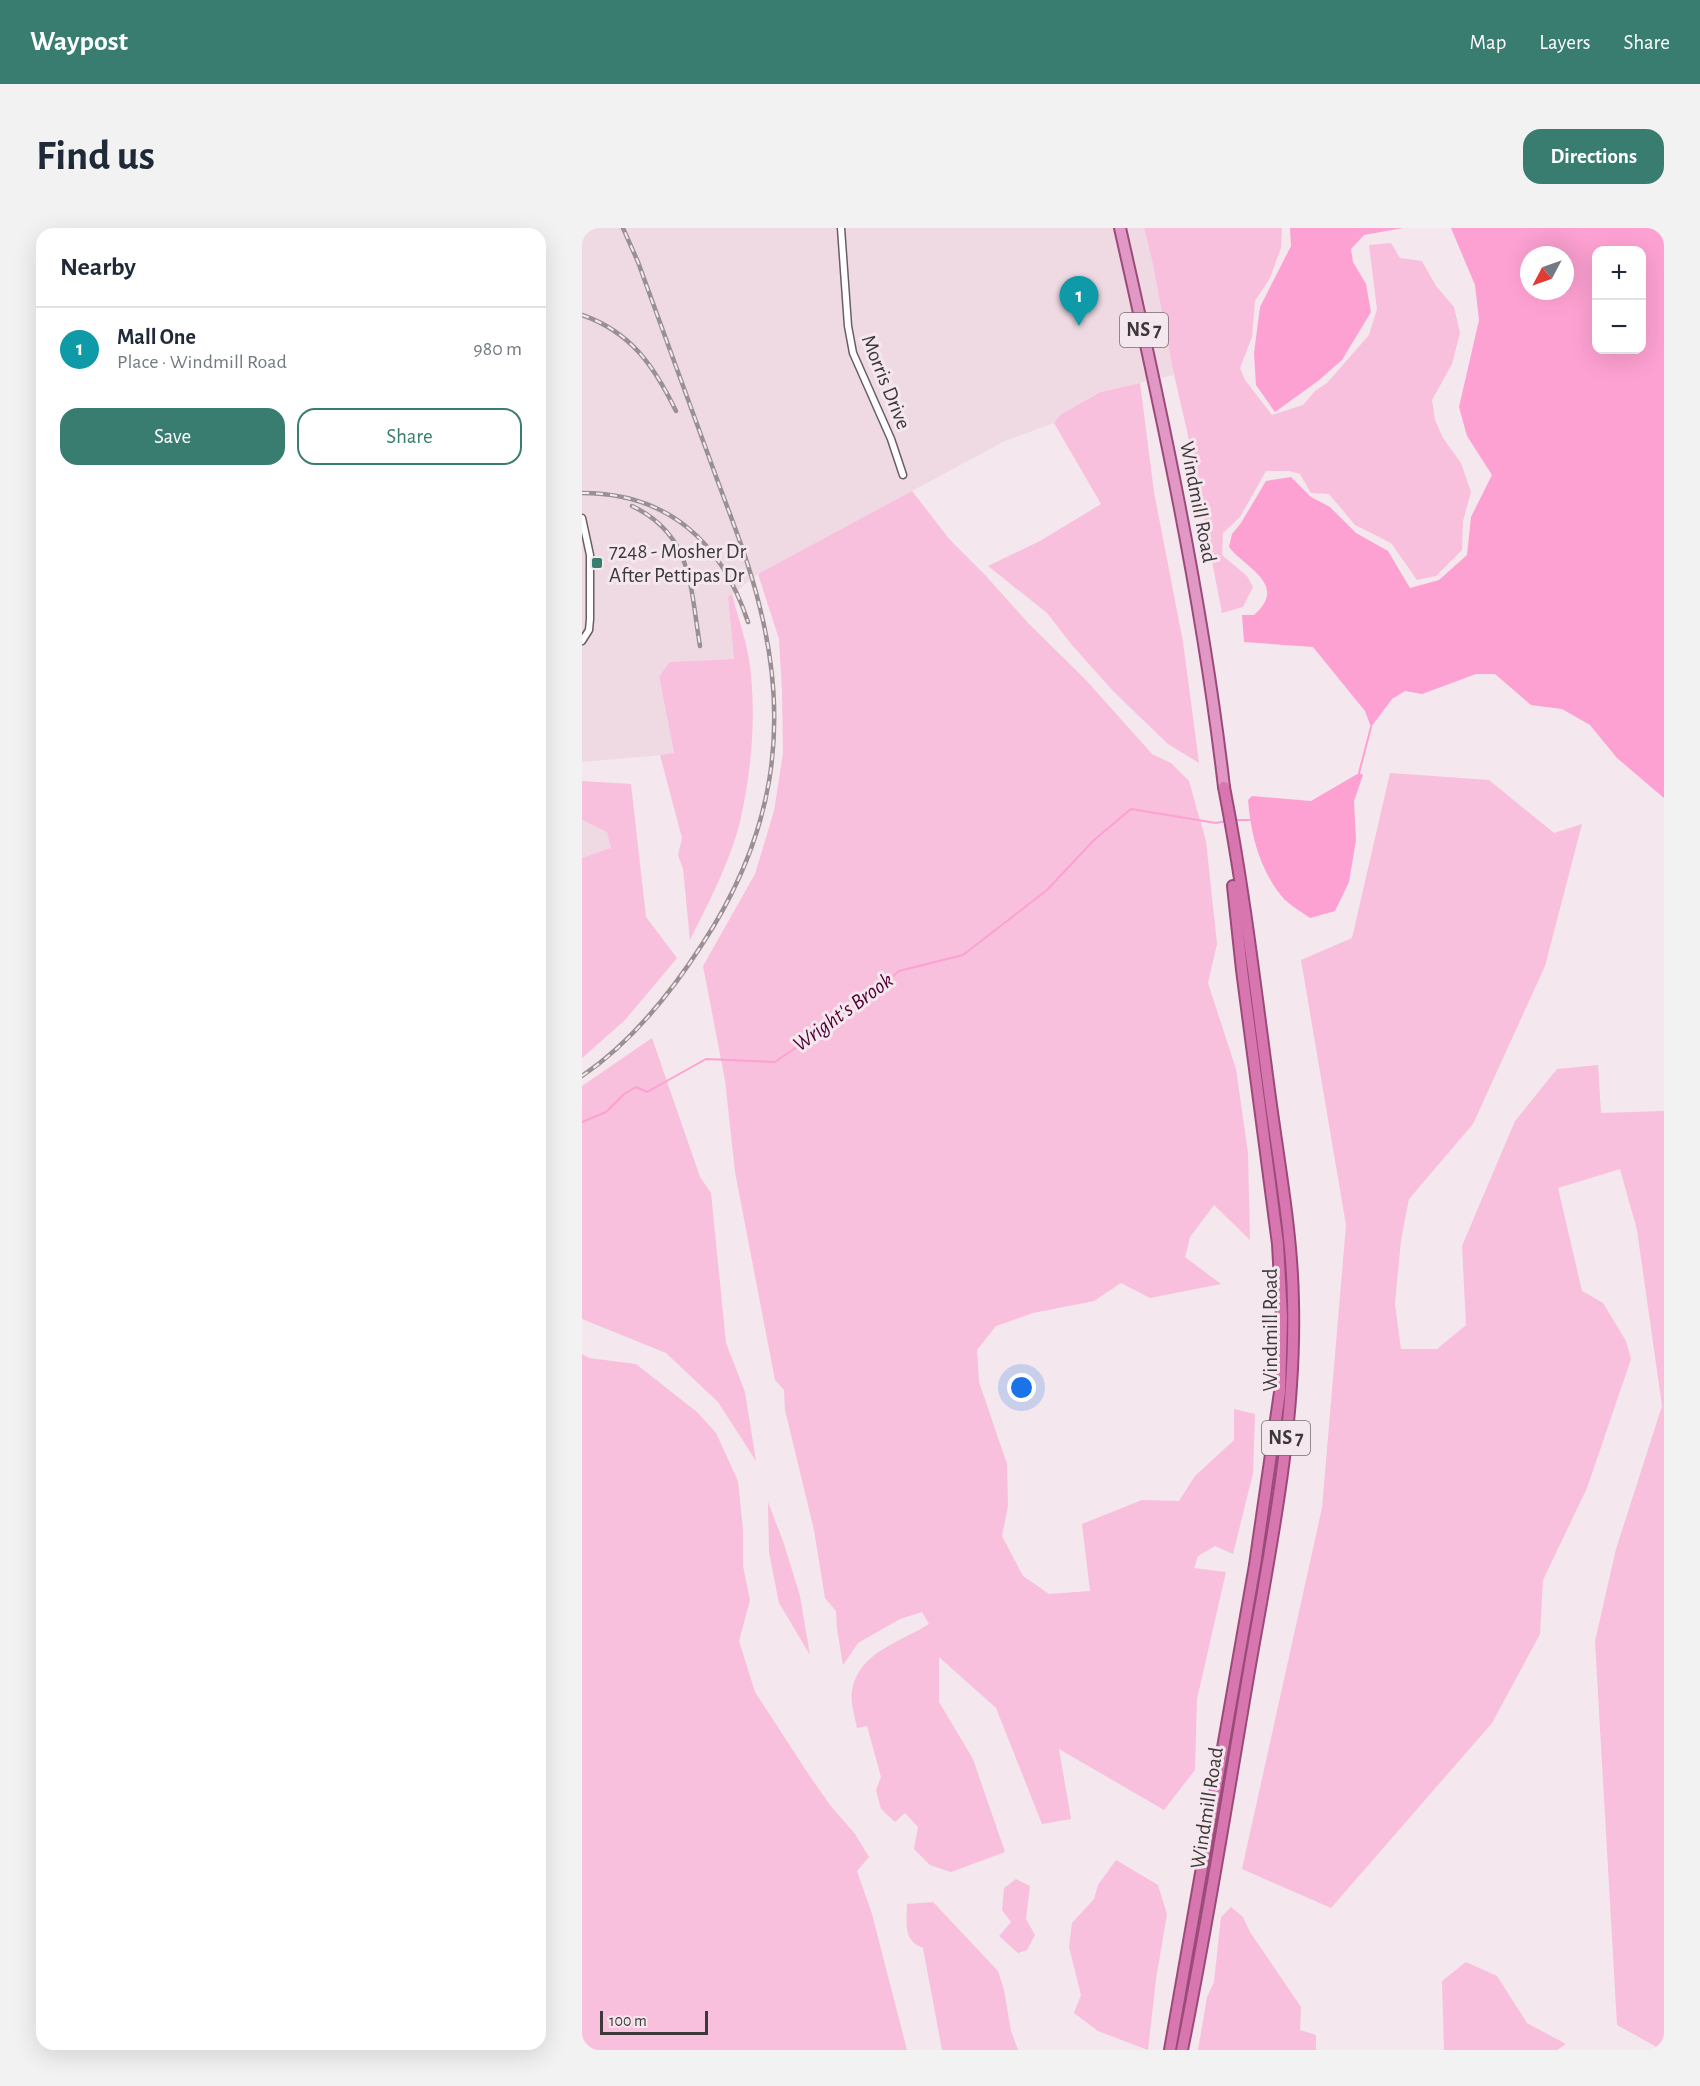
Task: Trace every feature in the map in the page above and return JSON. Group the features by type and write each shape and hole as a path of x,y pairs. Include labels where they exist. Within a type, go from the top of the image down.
{"highway":[{"name":"Windmill Road","path":"1170,2050 1255,1565 1280,1392 1282,1317 1278,1244 1242,970 1224,787"},
{"name":"Windmill Road","path":"1182,2050 1213,1890 1272,1541 1285,1454 1292,1366 1293,1301 1288,1236 1259,1019 1228,821"}],"main road":[{"name":"Windmill Road","path":"1120,228 1183,520 1205,643 1224,787"}],"street":[{"name":"Morris Drive","path":"841,228 848,326 853,352 891,439 903,476"},
{"path":"582,518 590,555 590,625 583,641"}],"shaded area":[{"path":"582,228 1144,228 1174,375 1099,392 1060,415 1054,423 1005,441 758,574 728,597 734,659 671,662 659,675 674,754 582,762"},
{"path":"1144,228 1282,228 1281,248 1270,278 1255,301 1252,337 1240,368 1245,380 1272,415 1303,405 1315,391 1327,383 1369,335 1377,309 1369,245 1391,243 1400,258 1422,261 1436,286 1454,307 1460,333 1452,364 1432,400 1435,420 1443,438 1461,463 1471,492 1463,521 1462,550 1436,576 1417,580 1391,543 1355,525 1329,494 1311,493 1300,474 1289,471 1266,471 1240,517 1223,533 1222,555 1247,576 1253,587 1243,607 1222,613 1187,431"},
{"path":"1290,228 1403,228 1364,235 1351,249 1353,262 1366,284 1371,312 1342,360 1318,381 1275,412 1256,385 1254,353 1260,307 1291,246"},
{"path":"1451,228 1664,228 1664,798 1617,758 1590,725 1562,709 1531,705 1495,674 1476,674 1422,694 1405,691 1392,699 1371,727 1365,711 1313,647 1244,642 1242,615 1254,615 1264,604 1267,594 1266,585 1261,577 1229,547 1232,534 1266,481 1291,477 1311,497 1330,507 1356,533 1388,551 1410,588 1439,580 1467,555 1471,517 1492,475 1467,436 1459,407 1479,320 1475,285"},
{"path":"1140,383 1154,492 1183,642 1199,763 1168,744 1113,691 1047,613 988,566 1040,541 1101,504 1054,423 1060,415 1100,392"},
{"path":"912,491 950,540 1029,624 1085,679 1152,754 1171,763 1189,781 1206,841 1217,944 1208,983 1236,1069 1248,1153 1250,1240 1214,1205 1190,1237 1185,1257 1221,1284 1150,1298 1121,1283 1094,1301 1033,1313 996,1326 977,1350 979,1382 1007,1464 1008,1506 1002,1536 1023,1576 1049,1594 1090,1591 1082,1524 1142,1500 1179,1501 1195,1476 1234,1440 1234,1409 1255,1414 1253,1473 1233,1554 1215,1546 1198,1556 1194,1568 1226,1572 1197,1699 1195,1770 1164,1810 1059,1749 1071,1819 1042,1824 996,1708 939,1657 939,1702 973,1759 1005,1852 951,1872 930,1865 914,1849 918,1827 905,1813 895,1822 881,1809 876,1790 881,1777 867,1726 857,1728 852,1705 852,1691 863,1667 882,1650 929,1624 922,1612 900,1619 858,1643 843,1665 836,1611 825,1598 814,1530 785,1410 784,1390 775,1380 735,1172 725,1080 703,966 755,874 774,811 783,753 779,639 758,574"},
{"path":"732,594 745,639 752,685 753,722 748,780 732,848 690,940 683,869 678,855 682,838 660,755 674,753 659,676 670,662 734,659 728,597"},
{"path":"1359,773 1363,775 1354,801 1356,840 1349,882 1335,911 1310,918 1284,899 1269,877 1254,840 1248,800 1252,796 1311,801"},
{"path":"1390,773 1489,780 1554,833 1582,824 1545,966 1473,1124 1409,1199 1401,1240 1395,1304 1401,1349 1437,1349 1466,1325 1462,1246 1515,1121 1557,1069 1598,1065 1601,1113 1664,1111 1664,2050 1658,2050 1655,2046 1617,2025 1595,1641 1616,1549 1662,1406 1637,1230 1620,1169 1558,1188 1582,1291 1603,1303 1626,1341 1631,1359 1587,1488 1543,1580 1540,1634 1492,1723 1331,1908 1242,1869 1322,1508 1346,1225 1301,960 1352,938"},
{"path":"582,781 631,784 646,917 677,958 625,1020 582,1058 582,858 611,848 607,832 582,820"},
{"path":"582,820 607,832 612,849 582,858"},
{"path":"652,1038 700,1177 711,1193 726,1343 745,1392 756,1461 718,1402 666,1353 582,1319 582,1086"},
{"path":"582,1354 589,1358 636,1364 697,1412 716,1433 738,1481 743,1530 743,1566 750,1600 739,1641 755,1692 809,1775 830,1805 855,1834 869,1857 857,1871 872,1914 907,2050 582,2050"},
{"path":"768,1502 800,1596 810,1655 779,1603 769,1552"},
{"path":"1116,1860 1158,1885 1167,1914 1156,1979 1148,2050 1098,2031 1074,2013 1081,1995 1069,1947 1072,1923 1094,1899 1098,1885"},
{"path":"1016,1879 1030,1886 1026,1919 1035,1935 1027,1950 1018,1953 999,1936 1011,1922 1002,1910 1004,1888"},
{"path":"933,1902 998,1971 1004,1990 1011,2031 1018,2050 942,2050 923,1948 916,1945 907,1930 907,1904"},
{"path":"1231,1907 1243,1917 1250,1932 1301,2007 1300,2030 1316,2035 1316,2050 1198,2050 1207,1997 1214,1982 1221,1917"},
{"path":"1466,1962 1497,1976 1527,2023 1566,2044 1557,2050 1444,2050 1442,1981"}],"waterway":[{"path":"1359,773 1371,727"},
{"name":"Wright's Brook","path":"582,1122 606,1112 624,1094 636,1087 647,1092 706,1059 775,1062 861,1003 899,971 963,955 1047,890 1094,840 1131,809 1216,823 1226,821"},
{"name":"Wright's Brook","path":"1235,820 1250,820"}],"railway":[{"path":"582,1076 618,1048 649,1016 691,962 727,903 746,862 760,821 769,780 774,738 774,694 769,650 755,587 638,262 623,228"},
{"path":"582,315 614,331 639,352 659,379 676,411"},
{"path":"582,493 613,495 641,502 666,513 688,528 707,546 723,569 737,594 748,622"},
{"path":"632,506 652,518 667,532 678,547 690,583 700,646"}],"place":[{"name":"Mall One","path":"1079,326"},
{"name":"7248 - Mosher Dr After Pettipas Dr","path":"597,563"}]}
